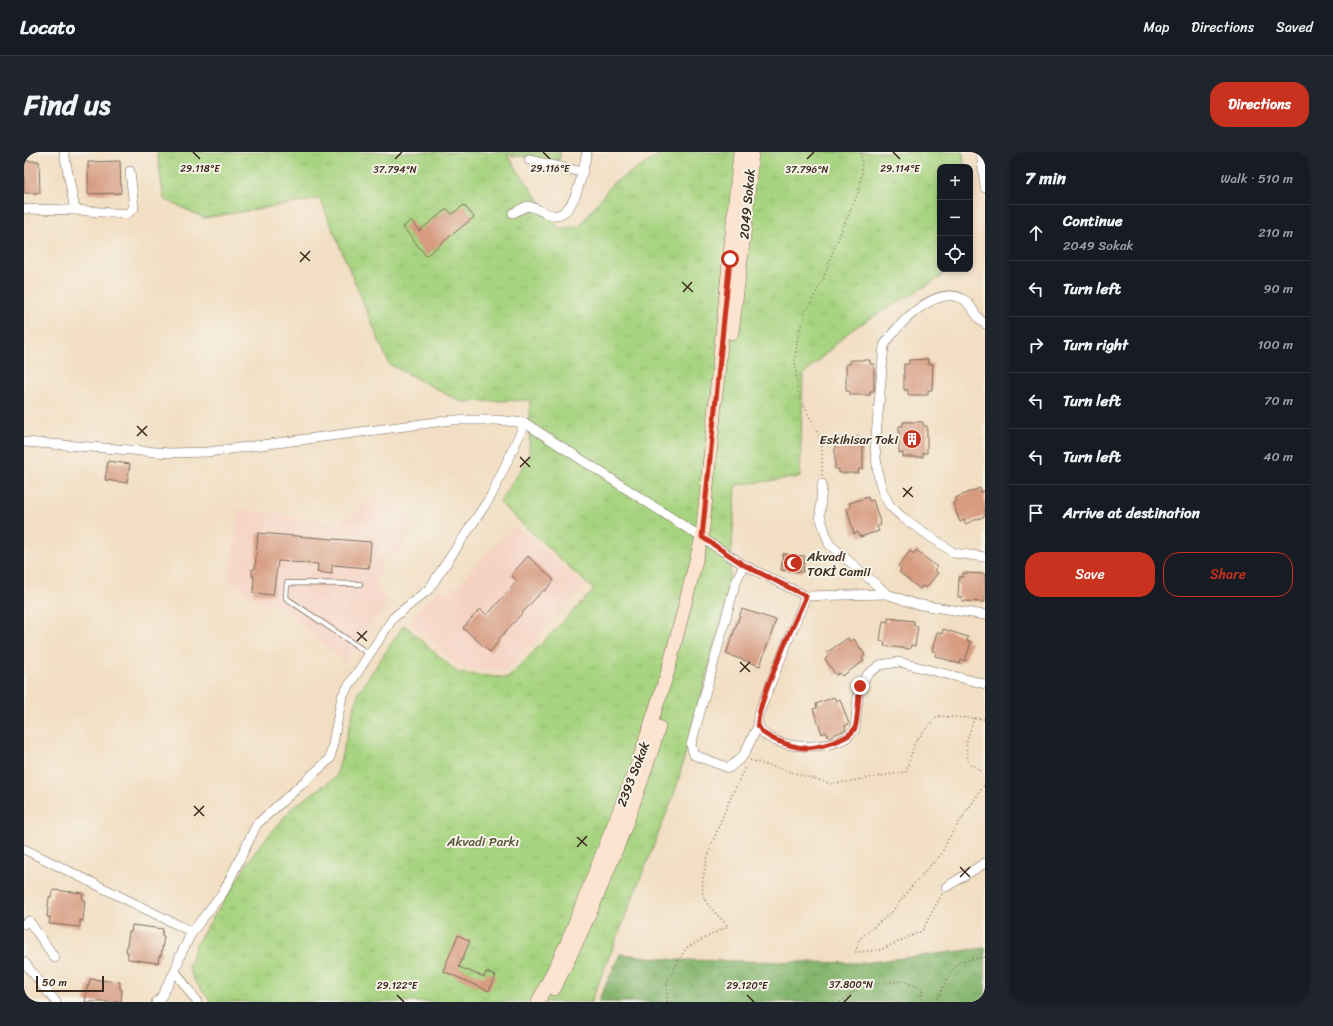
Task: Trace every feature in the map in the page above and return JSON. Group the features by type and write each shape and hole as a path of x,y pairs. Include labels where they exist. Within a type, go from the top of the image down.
{"main road":[{"name":"2049 Sokak","path":"706,539 740,152"},
{"name":"2049 Sokak","path":"706,539 746,219 752,152"},
{"name":"2393 Sokak","path":"538,1002 567,943 638,763 668,671 706,539"},
{"name":"2393 Sokak","path":"548,1002 583,930 652,749 680,656 706,539"}],"street":[{"path":"64,152 75,210"},
{"path":"513,213 527,206 556,216 564,212 570,206 576,192 587,152"},
{"path":"981,152 984,166 985,188"},
{"path":"529,160 582,172"},
{"path":"24,209 75,210 127,214 134,208 130,171"},
{"path":"985,324 978,318 964,299 954,295 945,295 935,298 918,309 891,334 884,346 875,448 882,493 890,506 896,512 954,553 985,556"},
{"path":"24,442 170,453 208,452 452,420 497,420 525,424 706,539 744,565 806,596 887,594 915,604 985,615"},
{"path":"156,1002 160,999 175,971 180,956 192,932 224,891 257,824 330,759 342,696 392,618 429,589 491,496 525,424"},
{"path":"822,484 820,516 829,544 887,594"},
{"path":"744,565 736,581 691,746 694,755 729,768 743,756 758,726 758,715 763,701 806,596"},
{"path":"758,726 765,734 775,740 805,748 828,744 846,738 855,729 860,686 868,674 880,665 899,662 985,684"},
{"path":"24,849 192,932"},
{"path":"946,887 985,863"},
{"path":"24,924 29,921 55,958"},
{"path":"24,962 56,1002"},
{"path":"175,971 197,1002"}],"lane":[{"path":"360,584 287,583 286,598 369,654"}],"path":[{"path":"822,484 822,442 798,393 795,358 798,334 807,309 823,280 835,246 858,194 862,174 861,152"},
{"path":"748,760 832,784 906,772 915,742 937,716 985,719"},
{"path":"974,718 966,744 968,762 985,774"},
{"path":"667,1002 667,981 686,948 728,926 704,898 703,887 708,854 745,767"},
{"path":"946,887 922,931 880,950 856,952 859,939 892,912 911,887 942,853 948,840 985,784"},
{"path":"936,1002 951,971 960,961 985,957"},
{"path":"840,1002 863,985 903,981 923,989 920,1002"}],"shaded area":[{"path":"376,498 414,514 405,549 383,560 375,585 389,600 344,662 279,606 261,603 228,582 239,509 338,523"},
{"path":"515,525 586,586 505,671 462,669 409,621 439,588 448,595"}],"green space":[{"name":"Akvadi Parkı","path":"157,152 561,152 559,160 507,155 560,230 580,226 612,184 658,156 659,152 963,152 964,164 937,164 937,272 943,272 941,277 851,330 803,375 800,477 736,485 729,592 675,792 591,1002 211,1002 195,981 188,968 195,946 257,849 293,807 336,777 358,693 404,625 458,673 508,678 594,590 499,502 529,458 530,400 461,402 389,364 320,199 204,218 164,199"},
{"path":"985,948 985,1002 598,1002 620,954 676,960 862,963"}],"building":[{"path":"24,161 39,161 40,193 24,193"},
{"path":"120,161 121,193 88,194 88,162"},
{"path":"464,205 474,217 426,256 403,227 411,220 419,231 447,209 452,214"},
{"name":"Eskihisar Toki","path":"928,359 928,364 933,364 932,390 928,390 928,395 908,395 908,390 904,390 904,364 909,364 909,360"},
{"name":"Eskihisar Toki","path":"850,360 870,360 870,364 874,364 874,391 870,391 870,395 850,395 850,391 846,391 846,364 850,364"},
{"name":"Eskihisar Toki","path":"903,422 923,422 923,426 927,426 927,453 923,453 923,457 903,457 903,453 899,453 899,426 903,426"},
{"name":"Eskihisar Toki","path":"839,438 859,438 859,442 863,442 863,469 859,469 858,473 839,473 839,469 835,469 835,442 839,442"},
{"path":"108,461 130,464 127,483 105,480"},
{"path":"980,488 981,492 985,491 985,516 965,524 964,520 960,522 953,503 957,501 955,498"},
{"path":"868,497 869,501 873,500 881,525 877,527 879,531 860,537 858,532 854,534 847,508 851,507 849,503"},
{"path":"258,533 371,542 369,568 332,565 332,574 317,572 318,564 278,561 273,595 253,593 254,576 252,576 252,569 255,569"},
{"path":"916,550 937,567 934,570 938,573 926,588 922,586 920,589 899,572 901,569 898,566 910,551 914,554"},
{"name":"Akvadi TOKİ Camii","path":"783,554 805,556 803,572 781,570"},
{"path":"528,556 554,580 545,591 543,590 498,640 499,641 490,652 463,628 480,609 487,615 517,581 511,575"},
{"path":"963,573 985,574 985,602 962,601 962,597 958,597 959,577 963,577"},
{"path":"742,609 776,620 760,666 726,654"},
{"path":"888,618 914,621 914,626 918,626 915,646 911,645 910,649 884,646 885,642 880,641 883,621 888,622"},
{"path":"943,629 968,637 967,641 971,642 965,661 961,660 960,664 935,656 936,652 932,651 937,632 942,634"},
{"path":"848,638 850,641 854,639 865,655 862,658 864,661 842,676 840,673 836,675 825,659 829,656 826,653"},
{"path":"834,697 836,701 840,699 849,724 845,726 846,730 828,737 826,732 822,734 813,709 817,708 816,704"},
{"path":"53,890 83,893 82,900 85,900 83,921 80,920 80,927 49,924 50,917 47,917 49,897 52,897"},
{"path":"132,925 163,929 162,936 164,936 161,956 159,956 158,963 128,959 128,952 126,952 129,932 131,932"},
{"path":"458,935 470,941 459,967 484,977 486,972 496,976 489,991 443,971"},
{"path":"90,979 120,982 120,989 122,989 121,1002 85,1002 87,986 89,986"}],"place":[{"name":"Eskihisar Toki","path":"912,439"},
{"name":"Akvadi TOKİ Camii","path":"793,563"}],"route":[{"path":"730,259 702,537 744,565 806,596 765,694 758,715 758,726 765,734 775,740 805,748 828,744 846,738 855,729 857,701 860,686"}]}
